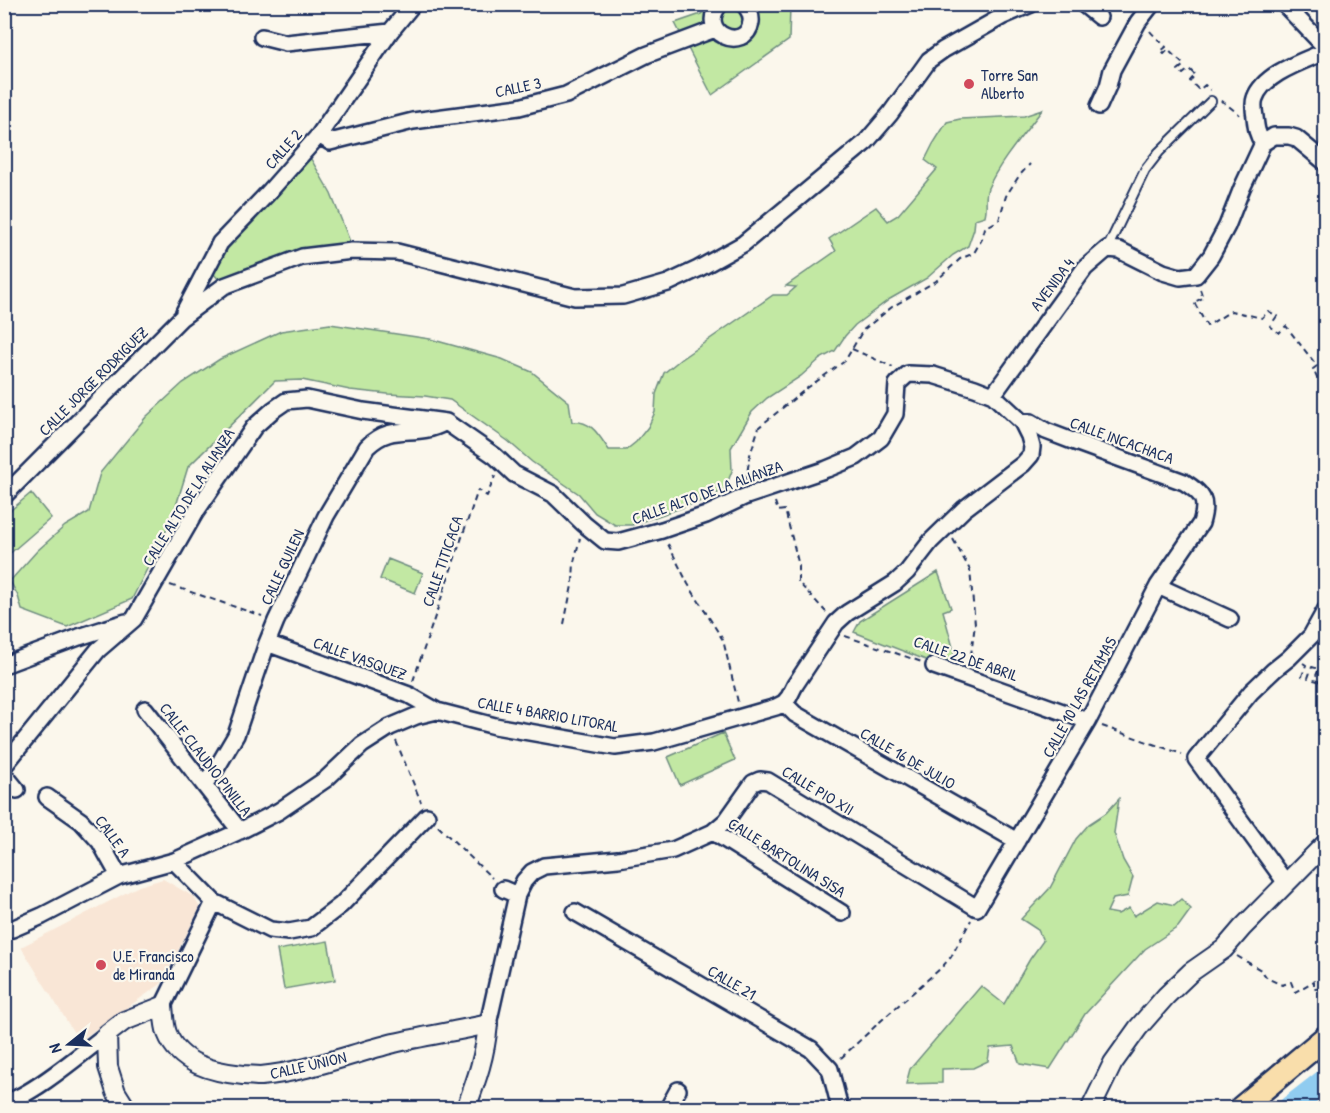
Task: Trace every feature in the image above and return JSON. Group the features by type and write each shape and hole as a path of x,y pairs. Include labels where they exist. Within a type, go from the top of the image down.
{"main road":[{"path":"1241,1108 1326,1037"}],"street":[{"name":"CALLE 2","path":"181,318 220,243 319,135 390,32 413,4"},
{"path":"720,4 713,16 715,29 731,39 743,35 751,25 750,12 744,4"},
{"path":"181,318 224,286 302,257 352,251 397,252 575,297 623,296 668,283 743,244 866,142 890,114 929,60 1003,16 1031,4"},
{"path":"1083,4 1099,16"},
{"path":"1263,144 1256,128 1254,111 1255,99 1261,87 1274,75 1326,50 1284,4"},
{"path":"1099,106 1112,70 1147,10"},
{"name":"CALLE 3","path":"319,135 330,142 413,121 519,108 566,95 646,55 715,29"},
{"path":"262,37 286,43 390,32"},
{"path":"1107,249 1119,250 1163,273 1180,277 1196,275 1211,256 1227,225 1263,144 1274,136 1296,138 1326,163"},
{"name":"AVENIDA 4","path":"993,395 1085,268 1107,249"},
{"name":"CALLE JORGE RODRIGUEZ","path":"4,496 181,318"},
{"path":"784,703 834,627 855,608 908,572 931,541 946,526 964,509 1023,464 1031,454 1029,436 1022,422 993,395 933,375 908,374"},
{"name":"CALLE ALTO DE LA ALIANZA","path":"4,766 98,650 134,619 195,513 254,427 286,401 307,399 363,411 446,422 495,456 514,474 553,494 605,541 618,542 706,515 744,498 856,457 881,438 895,414 897,384 908,374"},
{"name":"CALLE GUILEN","path":"204,784 237,735 276,621 326,516 367,447 375,439 390,432 428,430 446,422"},
{"name":"CALLE INCACHACA","path":"1022,422 1031,422 1056,434 1184,482 1200,492 1203,501"},
{"name":"CALLE 10 LAS RETAMAS","path":"978,908 1088,721 1158,586 1201,523 1204,512 1203,501"},
{"path":"1158,586 1230,619"},
{"path":"1286,883 1196,759 1251,692 1311,636 1326,609"},
{"path":"4,665 134,619"},
{"name":"CALLE VASQUEZ","path":"267,643 409,695 437,711"},
{"name":"CALLE 22 DE ABRIL","path":"934,666 1088,721"},
{"name":"CALLE 4 BARRIO LITORAL","path":"437,711 495,726 615,747 654,742 784,703"},
{"name":"CALLE 16 DE JULIO","path":"784,703 795,714 1017,841"},
{"name":"CALLE CLAUDIO PINILLA","path":"144,709 240,831"},
{"path":"4,930 12,929 42,916 119,876 174,861 240,831 279,811 326,779 362,746 390,727 416,716 437,711"},
{"path":"4,774 17,790"},
{"name":"CALLE PIO XII","path":"488,1024 510,892 532,872 544,866 618,859 673,850 713,832 726,821 753,783 760,780 768,781 978,908"},
{"name":"CALLE A","path":"46,797 81,821 100,842 119,876"},
{"path":"174,861 214,902 270,930 289,932 311,928 341,905 427,816"},
{"name":"CALLE BARTOLINA SISA","path":"713,832 842,913"},
{"path":"1090,1108 1113,1063 1138,1028 1166,996 1191,972 1224,949 1326,843"},
{"path":"4,1102 12,1102 36,1088 124,1022 163,1006 214,902"},
{"name":"CALLE 21","path":"575,912 811,1049 830,1069"},
{"path":"1078,1108 1092,1079 1121,1032 1149,996 1175,970 1200,952 1242,928"},
{"name":"CALLE UNION","path":"163,1006 167,1033 177,1050 188,1060 203,1068 231,1074 260,1076 488,1024"},
{"path":"466,1108 486,1047 488,1024"},
{"path":"107,1034 108,1067 116,1092 126,1108"},
{"path":"830,1069 840,1108"},
{"path":"668,1108 678,1090"}],"lane":[{"path":"1107,249 1145,170 1159,152 1211,101"}],"path":[{"path":"1147,10 1152,34 1166,47 1161,51 1164,54 1168,50 1184,65 1178,70 1183,74 1189,69 1196,75 1190,81 1199,90 1205,86 1215,95 1211,101 1218,106 1222,101 1256,128"},
{"path":"744,498 750,455 759,427 845,361 863,330 892,307 936,281 960,259 974,252 982,240 985,228 999,220 1006,196 1030,164"},
{"path":"1196,275 1203,298 1194,303 1207,326 1231,311 1262,318 1268,311 1277,316 1270,326 1279,333 1286,326 1317,366 1313,369 1317,378 1323,374 1326,384 1323,388 1326,391"},
{"path":"852,349 908,374"},
{"name":"CALLE TITICACA","path":"409,695 478,490 487,496 495,476 487,470 495,456"},
{"name":"CALLE 22 DE ABRIL","path":"771,488 778,511 784,510 798,562 798,582 834,627 934,666"},
{"path":"564,624 573,581 574,562 584,524"},
{"path":"946,526 970,570 975,624 969,678"},
{"path":"662,530 688,584 723,640 742,717"},
{"path":"156,580 276,621"},
{"path":"1289,658 1306,665 1302,676 1308,678 1312,667 1318,669 1314,680 1322,682 1324,673 1326,674"},
{"path":"1088,721 1196,759"},
{"path":"830,1069 941,968 951,957 978,908"},
{"path":"1224,949 1261,970 1267,978 1282,985 1291,982 1294,992 1314,981 1314,988 1326,988"}],"shaded area":[{"name":"U.E. Francisco de Miranda","path":"163,879 194,897 200,908 161,984 79,1041 21,947 139,886"}],"green space":[{"path":"709,5 790,5 789,40 712,95 675,23 701,14"},
{"path":"1042,110 993,178 987,192 985,216 975,219 968,246 953,255 927,278 890,299 855,325 835,351 820,359 801,376 767,398 752,412 731,448 732,471 725,489 707,499 632,525 615,525 595,513 579,494 532,462 508,441 450,400 350,390 302,380 275,381 188,467 172,519 132,599 67,627 22,610 10,581 37,551 65,526 89,512 100,473 146,417 183,383 220,359 281,331 330,324 430,339 502,359 532,372 569,402 572,422 590,426 609,450 626,450 648,427 655,412 656,394 664,373 773,295 787,295 796,287 786,286 836,251 829,239 876,207 888,221 898,215 937,169 925,160 947,122 960,119 1024,116"},
{"path":"311,159 331,194 351,244 301,252 220,281 213,273 227,249 294,171"},
{"path":"31,493 51,518 7,556 5,553 5,515"},
{"path":"388,559 423,573 415,593 380,579"},
{"path":"938,572 951,608 943,611 954,651 954,671 854,632 860,621"},
{"path":"723,733 735,760 680,785 668,757"},
{"path":"1119,799 1114,833 1123,860 1133,877 1128,896 1113,899 1107,912 1118,914 1129,908 1134,916 1158,901 1174,905 1181,899 1191,909 1178,927 1145,949 1085,1014 1050,1069 1020,1064 1013,1046 990,1048 988,1061 973,1068 942,1069 942,1083 906,1084 910,1069 981,986 1004,1004 1043,941 1038,930 1021,919 1050,888 1076,839 1089,824 1106,813"},
{"path":"328,941 335,980 284,989 277,950"}],"waterway":[{"path":"4,8 6,4"},
{"path":"1290,1108 1326,1080"}],"place":[{"name":"Torre San Alberto","path":"969,84"},
{"name":"U.E. Francisco de Miranda","path":"101,965"}]}
